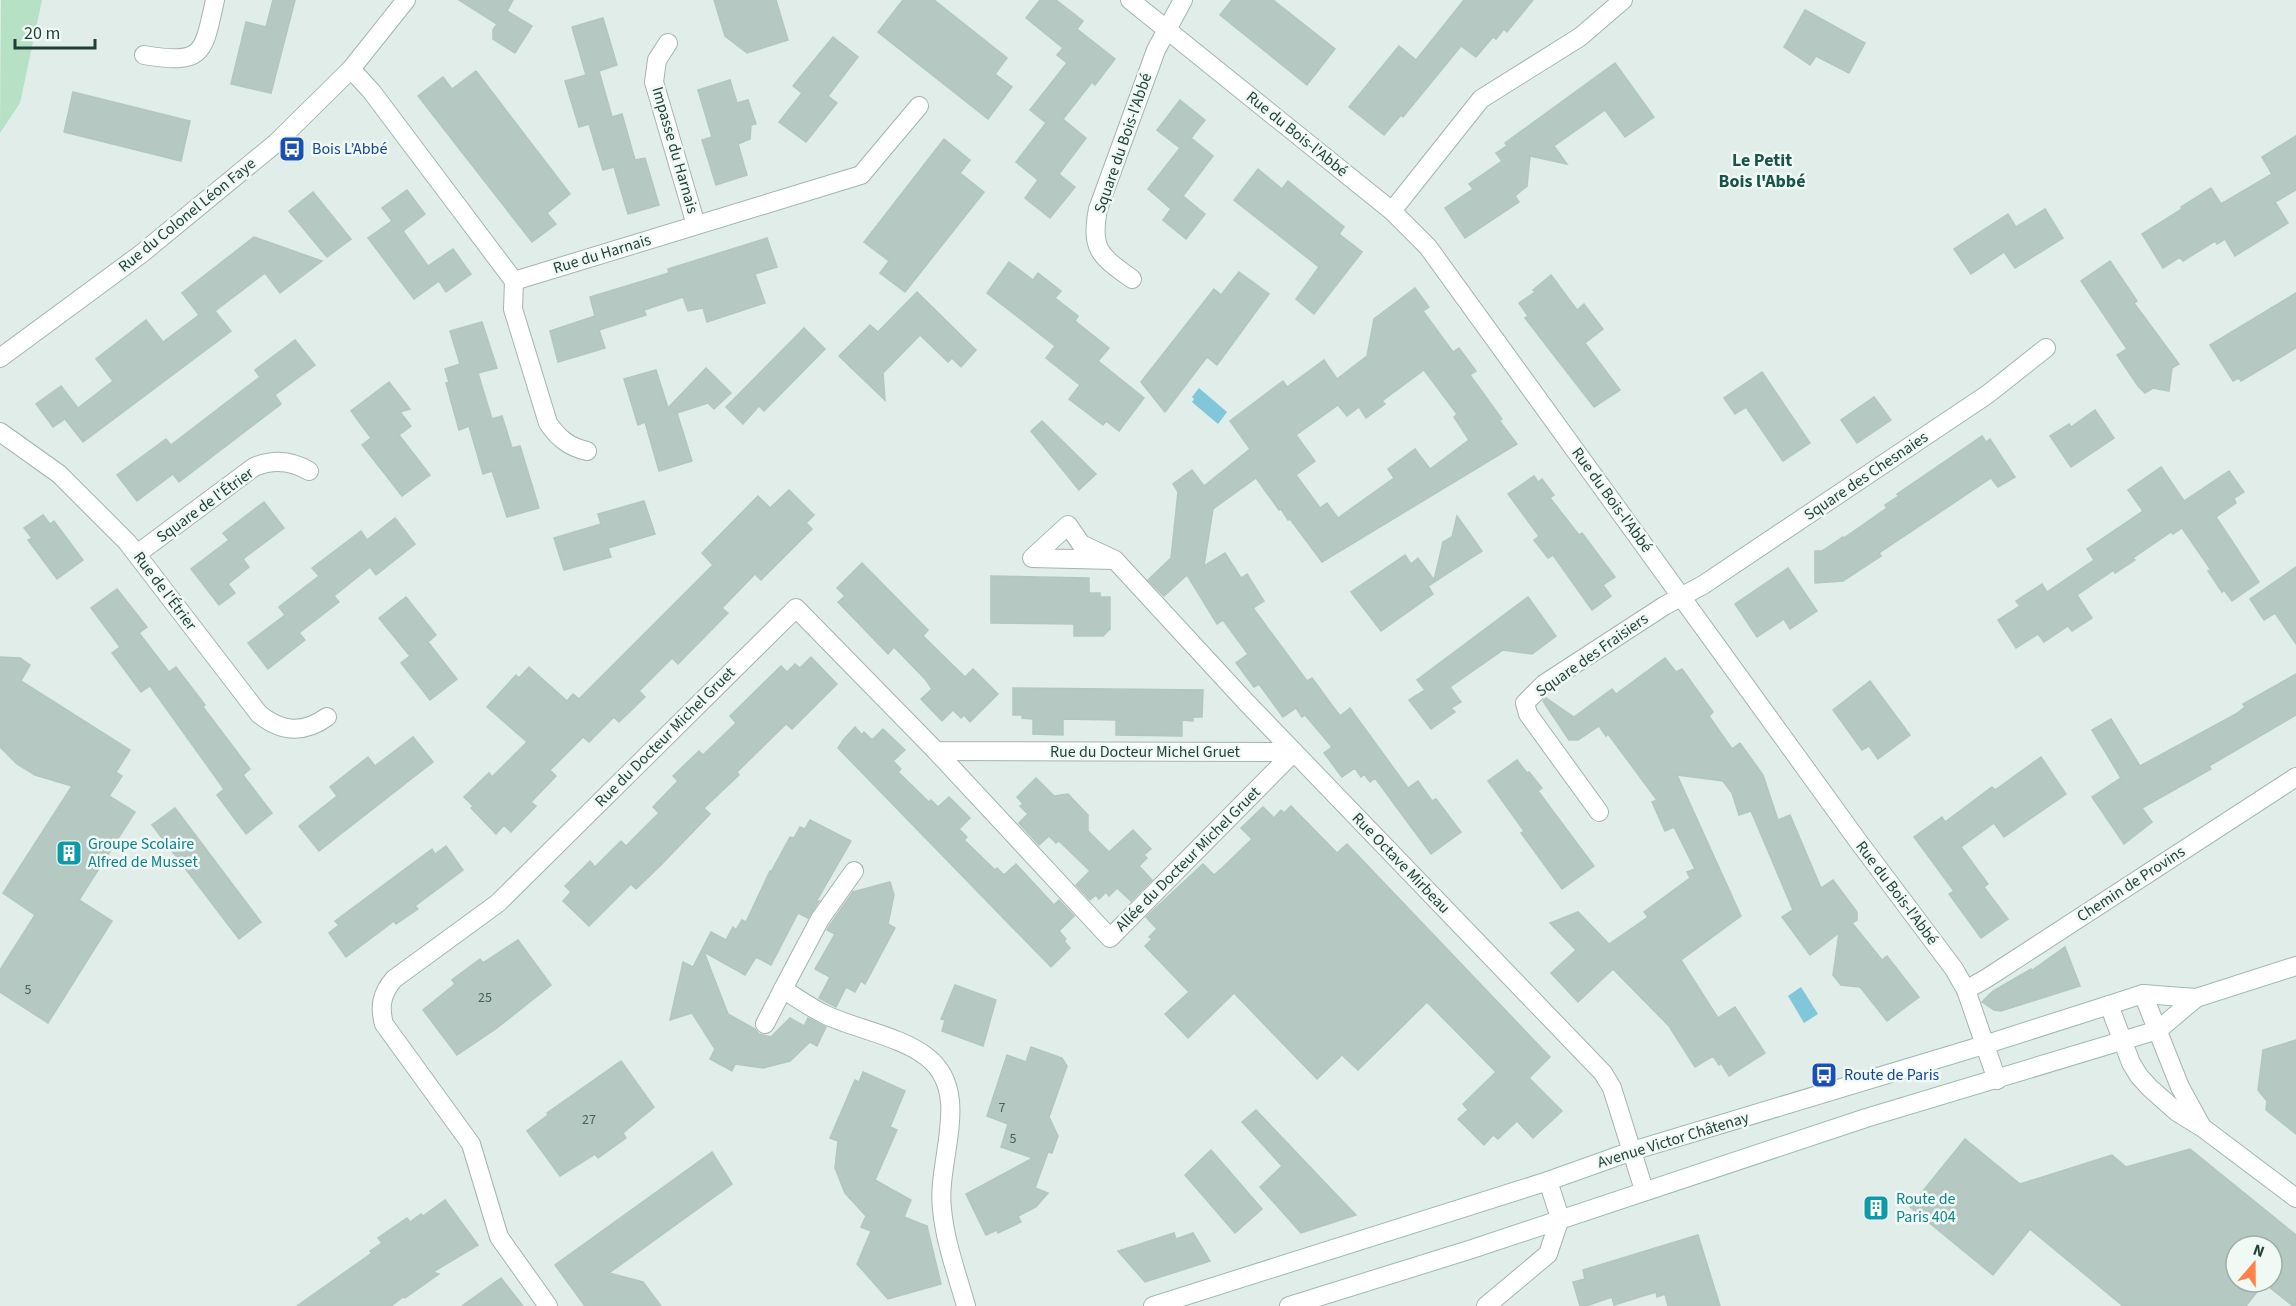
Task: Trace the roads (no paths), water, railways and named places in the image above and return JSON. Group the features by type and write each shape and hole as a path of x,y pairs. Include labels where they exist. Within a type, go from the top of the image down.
{"street":[{"path":"144,55 178,59 189,57 197,52 204,46 207,39 215,0"},
{"name":"Rue du Colonel Léon Faye","path":"0,358 141,254 267,151 309,113 351,69 406,0"},
{"name":"Rue du Bois-l'Abbé","path":"1130,0 1392,211 1428,247 1851,832 1954,969 1966,990 1997,1080"},
{"name":"Square du Bois-l'Abbé","path":"1132,279 1104,259 1097,242 1098,209 1152,61 1183,0"},
{"path":"1392,211 1481,99 1580,37 1623,0"},
{"name":"Impasse du Harnais","path":"668,43 657,60 654,82 696,225"},
{"path":"351,69 372,92 514,281 513,309 548,423 566,443 587,451"},
{"name":"Rue du Harnais","path":"514,281 861,175 919,106"},
{"name":"Square des Chesnaies","path":"1682,598 1988,394 2046,348"},
{"name":"Rue de l'Étrier","path":"0,432 59,474 127,542 259,714 280,728 293,730 317,724 327,717"},
{"name":"Square de l'Étrier","path":"137,554 254,467 282,461 301,466 309,471"},
{"name":"Rue Octave Mirbeau","path":"1115,560 1294,752 1603,1073 1612,1088 1644,1190"},
{"name":"Square des Fraisiers","path":"1599,812 1528,714 1525,703 1544,684 1664,606 1682,598"},
{"name":"Rue du Docteur Michel Gruet","path":"548,1306 499,1237 471,1144 384,1024 381,1008 387,988 394,979 498,903 796,608 936,751 1294,752"},
{"name":"Allée du Docteur Michel Gruet","path":"936,751 1110,938 1294,752"},
{"name":"Chemin de Provins","path":"1966,990 2296,777"},
{"path":"765,1024 820,919 854,871"},
{"name":"Avenue Victor Châtenay","path":"1153,1306 1548,1181 1632,1151 1984,1045 2143,994 2196,998 2296,966"},
{"path":"783,989 825,1015 918,1051 938,1069 946,1082 951,1097 951,1112 941,1180 942,1211 944,1228 966,1306"},
{"path":"2143,994 2180,1087 2203,1128"},
{"name":"Avenue Victor Châtenay","path":"1289,1306 1472,1249 1866,1118 2158,1030 2196,998"},
{"path":"2109,1005 2122,1042 2139,1076 2177,1112 2203,1128 2296,1198"},
{"path":"1486,1306 1548,1254 1560,1218 1548,1181"}],"water":[{"path":"1199,388 1227,412 1218,424 1192,402 1194,399 1192,397"},
{"path":"1801,987 1818,1014 1804,1023 1788,996"}],"place":[{"name":"Bois L’Abbé","path":"292,149"},
{"name":"Groupe Scolaire Alfred de Musset","path":"69,853"},
{"name":"Route de Paris","path":"1824,1075"},
{"name":"Route de Paris 404","path":"1876,1208"}],"district":[{"name":"Le Petit Bois l'Abbé","path":"1762,170"}]}
